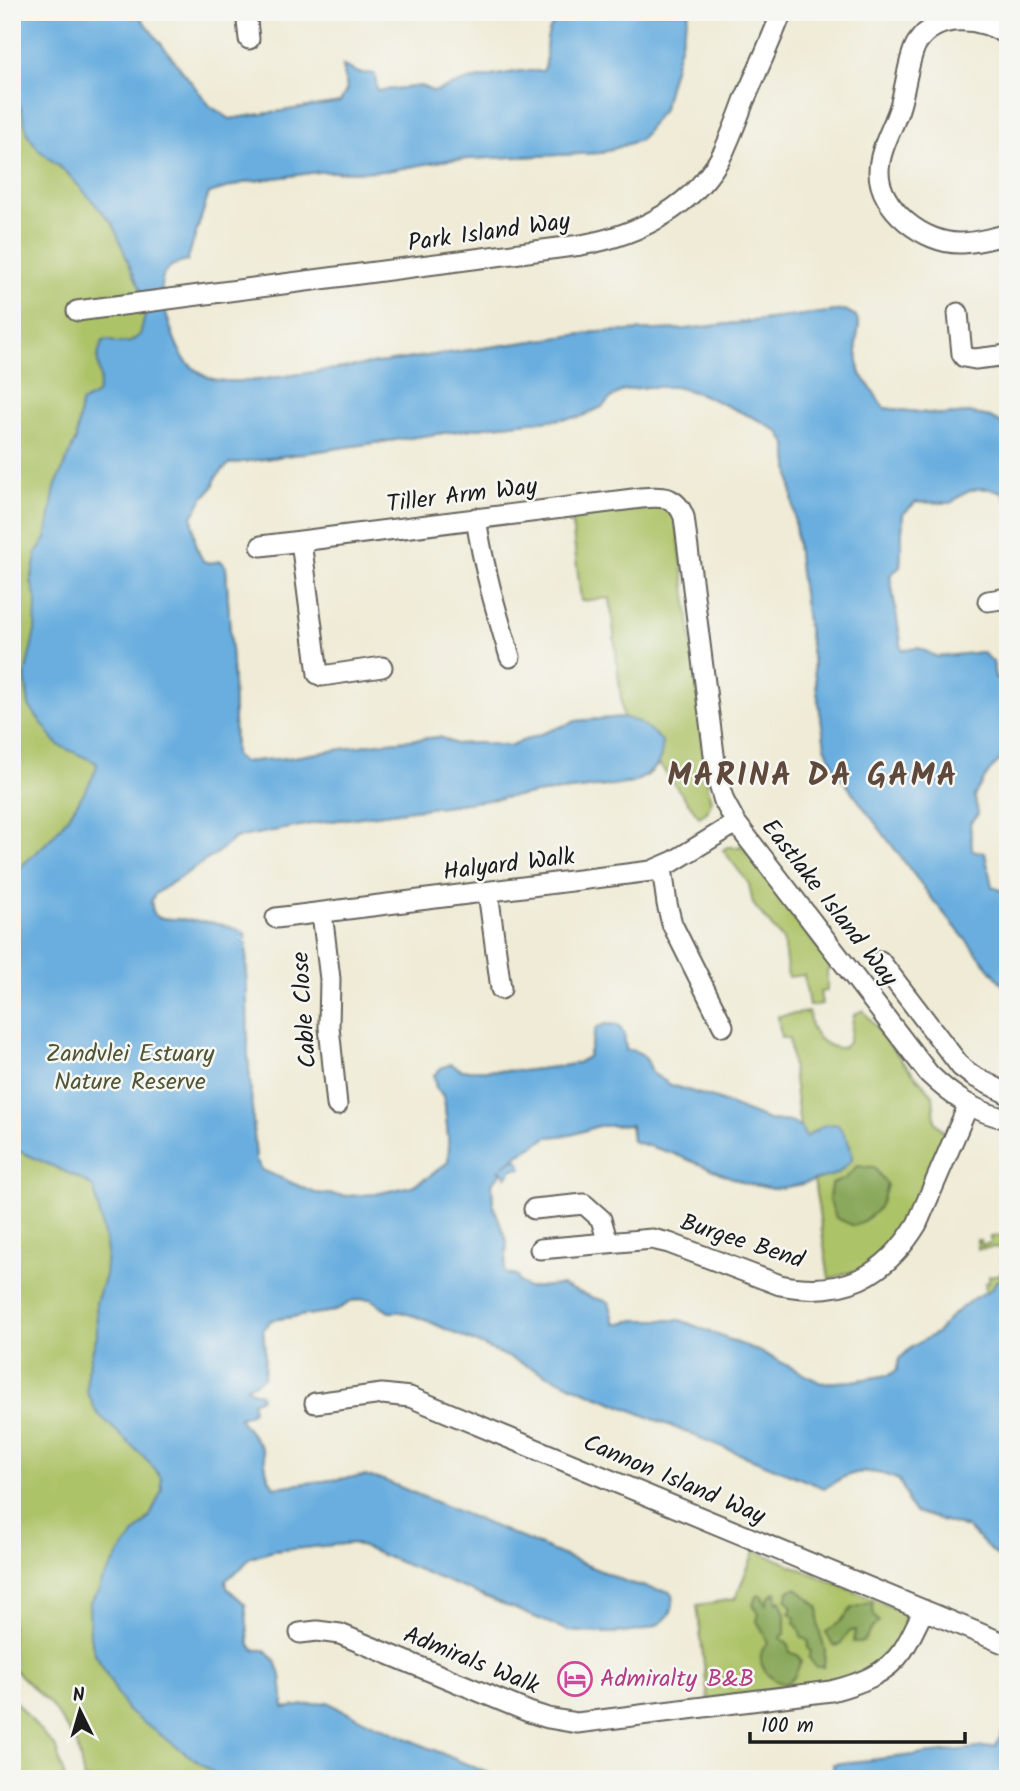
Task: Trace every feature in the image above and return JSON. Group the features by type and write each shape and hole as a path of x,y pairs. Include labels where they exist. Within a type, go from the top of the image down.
{"street":[{"path":"246,12 249,39"},
{"name":"Park Island Way","path":"77,311 581,245 635,231 656,221 689,196 723,153 782,12"},
{"path":"1008,36 991,26 965,20 937,26 926,33 915,45 900,106 881,156 879,169 881,190 892,208 909,224 928,236 945,242 960,243 983,241 1008,234"},
{"path":"958,313 964,357 971,359 1008,355"},
{"name":"Tiller Arm Way","path":"261,546 641,498 659,496 669,499"},
{"name":"Eastlake Island Way","path":"669,499 680,508 684,517 717,778 724,802 736,823 929,1074 968,1106 995,1117 1008,1119"},
{"path":"476,519 489,589 510,657"},
{"path":"301,541 318,674 322,676 382,667"},
{"name":"Halyard Walk","path":"276,918 662,868 736,823"},
{"path":"662,868 672,925 723,1026"},
{"path":"488,892 500,989"},
{"name":"Cable Close","path":"322,913 330,979 329,1027 337,1105"},
{"path":"880,961 961,1067 1008,1094"},
{"path":"943,1088 961,1067"},
{"name":"Burgee Bend","path":"540,1249 660,1240 764,1280 794,1288 830,1288 853,1282 892,1258 916,1227 968,1106"},
{"path":"534,1209 579,1203 587,1205 601,1219 608,1243"},
{"name":"Cannon Island Way","path":"315,1403 382,1394 410,1397 1008,1645"},
{"name":"Admirals Walk","path":"300,1633 317,1631 340,1634 529,1712 577,1723 831,1691 856,1685 891,1663 902,1651 924,1610"}],"green space":[{"name":"Zandvlei Estuary Nature Reserve","path":"12,12 136,12 210,106 230,119 340,102 347,89 343,66 359,73 375,74 377,91 421,86 434,92 469,80 521,71 543,71 551,28 571,12 689,12 663,109 640,140 601,153 448,160 386,171 318,172 246,182 209,193 187,261 168,268 162,282 167,316 179,350 189,364 208,378 251,381 597,332 686,329 845,310 856,316 859,325 856,343 859,371 884,408 944,415 969,413 1008,424 1008,504 1003,492 982,488 969,491 951,503 916,502 903,514 900,567 890,575 902,650 919,648 937,657 982,652 993,662 995,678 1008,677 1008,757 993,767 974,796 978,814 970,823 972,850 985,853 992,887 1001,890 1008,899 1008,991 933,900 835,769 825,746 800,572 787,445 780,433 763,422 701,394 676,387 624,390 602,407 580,417 492,426 229,464 216,477 213,487 202,499 192,517 196,547 203,561 221,561 226,567 235,756 243,762 440,737 455,744 509,746 576,721 623,717 610,598 581,601 571,515 665,505 676,515 711,802 707,812 699,817 659,764 648,775 633,783 316,823 235,838 155,894 151,901 153,913 159,918 214,923 245,933 248,1055 256,1160 262,1170 315,1193 347,1196 376,1194 412,1186 448,1162 444,1097 436,1088 434,1075 443,1067 451,1064 461,1070 522,1071 577,1063 588,1057 596,1028 605,1024 618,1025 624,1034 626,1050 640,1054 652,1073 671,1085 716,1099 768,1120 791,1122 800,1128 789,1038 781,1038 778,1016 809,1012 811,1027 815,1033 823,1042 839,1048 848,1043 854,1015 863,1010 903,1062 933,1095 935,1122 946,1134 910,1222 893,1245 863,1268 829,1279 814,1180 773,1189 745,1183 672,1153 632,1141 630,1125 598,1126 571,1135 548,1137 498,1169 501,1173 492,1183 493,1204 507,1242 504,1271 517,1276 518,1281 527,1288 561,1285 609,1302 615,1324 636,1320 680,1320 765,1354 820,1383 853,1381 889,1375 897,1370 899,1359 912,1347 938,1332 950,1317 986,1292 985,1283 989,1282 989,1276 1001,1274 1003,1270 1000,1247 978,1249 977,1240 980,1240 982,1245 991,1243 991,1237 1002,1235 1005,1238 1005,1216 1008,1212 1008,1567 968,1528 915,1512 908,1504 899,1480 892,1477 872,1472 858,1473 841,1478 824,1488 577,1388 421,1318 401,1312 389,1312 371,1299 361,1299 335,1311 271,1320 263,1330 264,1377 246,1386 247,1389 260,1394 261,1398 252,1402 253,1411 239,1417 260,1445 268,1477 275,1487 364,1476 383,1480 629,1583 673,1594 671,1610 664,1621 635,1632 569,1631 353,1543 273,1551 250,1558 226,1580 227,1588 245,1604 249,1644 254,1650 265,1650 276,1661 281,1676 284,1708 328,1702 501,1779 84,1779 77,1744 51,1705 12,1668"},
{"path":"741,845 832,967 827,971 827,991 820,992 822,1004 809,1006 804,975 788,977 783,940 753,904 749,884 723,850"},
{"path":"857,1166 874,1167 887,1185 876,1210 854,1226 836,1218 829,1199 831,1184 845,1179"},
{"path":"755,1550 896,1609 904,1621 905,1628 901,1637 880,1661 848,1679 708,1699 697,1605 735,1599"},
{"path":"797,1588 819,1608 818,1625 825,1651 824,1667 816,1667 809,1658 809,1642 801,1636 794,1623 795,1618 790,1613 792,1607 786,1600 789,1590"},
{"path":"776,1592 777,1602 780,1600 785,1615 785,1634 780,1638 787,1643 790,1652 799,1656 801,1662 794,1677 785,1684 772,1678 763,1668 761,1655 768,1642 757,1621 759,1614 753,1605 756,1596 761,1595 766,1604"},
{"path":"872,1602 874,1615 879,1622 863,1642 854,1642 855,1630 850,1631 839,1645 833,1646 826,1632 840,1622 852,1608"},
{"path":"12,1698 56,1748 65,1779 12,1779"}],"water":[{"name":"Zandvlei Estuary Nature Reserve","path":"12,12 136,12 210,106 230,119 340,102 347,89 343,66 359,73 375,74 377,91 421,86 434,92 469,80 521,71 543,71 551,28 571,12 689,12 663,109 640,140 601,153 448,160 386,171 318,172 246,182 209,193 187,261 168,268 162,282 167,316 179,350 189,364 208,378 251,381 597,332 686,329 845,310 856,316 859,325 856,343 859,371 884,408 944,415 969,413 1008,424 1008,504 1003,492 982,488 969,491 951,503 916,502 903,514 900,567 890,575 902,650 919,648 937,657 982,652 993,662 995,678 1008,677 1008,757 993,767 974,796 978,814 970,823 972,850 985,853 992,887 1001,890 1008,899 1008,991 933,900 835,769 825,746 800,572 787,445 780,433 763,422 701,394 676,387 624,390 602,407 580,417 492,426 229,464 216,477 213,487 202,499 192,517 196,547 203,561 221,561 226,567 235,756 242,762 440,737 455,744 509,746 576,721 623,717 638,722 662,741 661,756 651,771 633,783 316,823 235,838 155,894 151,901 153,913 159,918 214,923 245,933 248,1055 256,1160 262,1170 315,1193 347,1196 376,1194 412,1186 448,1162 444,1097 436,1088 434,1075 443,1067 451,1064 461,1070 522,1071 577,1063 588,1057 596,1028 605,1024 618,1025 624,1034 626,1050 640,1054 652,1073 671,1085 716,1099 768,1120 791,1122 801,1128 806,1137 825,1126 838,1125 848,1141 852,1160 837,1174 773,1189 745,1183 672,1153 632,1141 631,1125 598,1126 571,1135 548,1137 502,1167 516,1158 521,1163 521,1168 513,1169 506,1177 498,1170 501,1173 492,1183 493,1204 507,1242 505,1271 517,1276 518,1281 527,1288 561,1285 609,1302 615,1324 636,1320 680,1320 765,1354 821,1383 889,1375 897,1370 899,1359 912,1347 938,1332 950,1317 974,1298 992,1289 996,1281 1008,1278 1008,1567 968,1528 915,1512 908,1504 899,1480 892,1477 872,1472 858,1473 841,1478 824,1488 577,1388 421,1318 401,1312 389,1312 371,1299 361,1299 335,1311 271,1320 263,1330 264,1377 246,1386 247,1389 260,1394 261,1398 252,1402 253,1411 239,1417 260,1445 268,1477 275,1487 364,1476 383,1480 629,1583 667,1591 673,1594 671,1610 664,1621 635,1632 569,1631 353,1543 273,1551 250,1558 226,1580 227,1588 245,1604 249,1644 254,1650 265,1650 276,1661 281,1676 284,1708 328,1702 501,1779 222,1779 127,1711 95,1653 90,1637 89,1603 99,1591 101,1583 124,1547 150,1516 162,1490 161,1478 148,1461 96,1412 87,1391 87,1371 97,1335 96,1303 105,1275 107,1251 94,1188 79,1178 12,1148 12,875 57,830 79,801 97,763 58,745 29,706 25,675 35,631 36,599 31,581 37,551 46,539 55,487 76,439 81,403 97,394 100,378 98,358 103,341 130,342 140,335 146,311 144,296 113,224 68,174 39,150 28,135 18,98 12,92"},
{"path":"1008,1720 1008,1779 752,1779 828,1778 833,1773 833,1764 996,1746"}],"place":[{"name":"Admiralty B&B","path":"575,1679"}],"district":[{"name":"MARINA DA GAMA","path":"813,776"}]}
